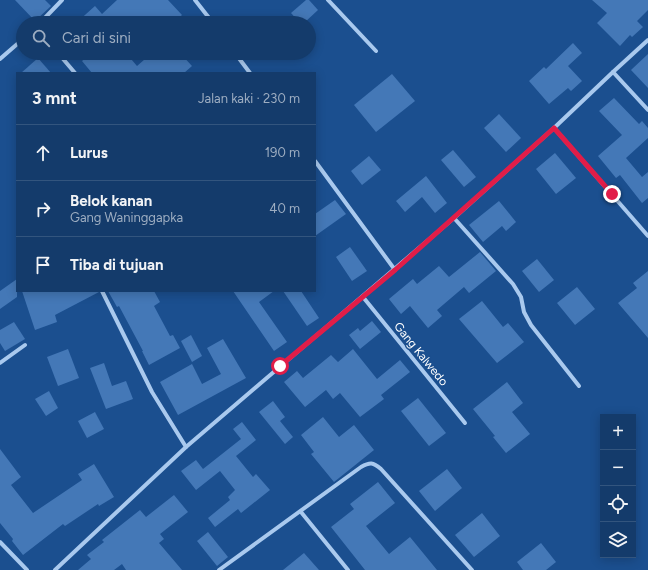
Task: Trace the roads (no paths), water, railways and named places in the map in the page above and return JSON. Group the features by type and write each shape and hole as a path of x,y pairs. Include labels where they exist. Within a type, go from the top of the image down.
{"street":[{"path":"47,16 62,0"},
{"path":"195,0 208,16"},
{"path":"328,0 376,51"},
{"path":"55,570 186,447 395,270 554,128 648,40"},
{"path":"0,60 16,45"},
{"path":"64,60 75,72"},
{"path":"240,60 249,72"},
{"path":"613,72 648,110"},
{"path":"554,128 648,236"},
{"path":"316,162 395,270"},
{"path":"454,218 513,284 521,297 524,312 531,325 579,386"},
{"path":"102,292 152,392 186,447"},
{"name":"Gang Kalwedo","path":"363,297 465,423"},
{"path":"0,363 25,345"},
{"path":"219,570 361,467 369,463 374,463 472,570"},
{"path":"301,512 348,570"},
{"path":"0,542 27,570"}]}
